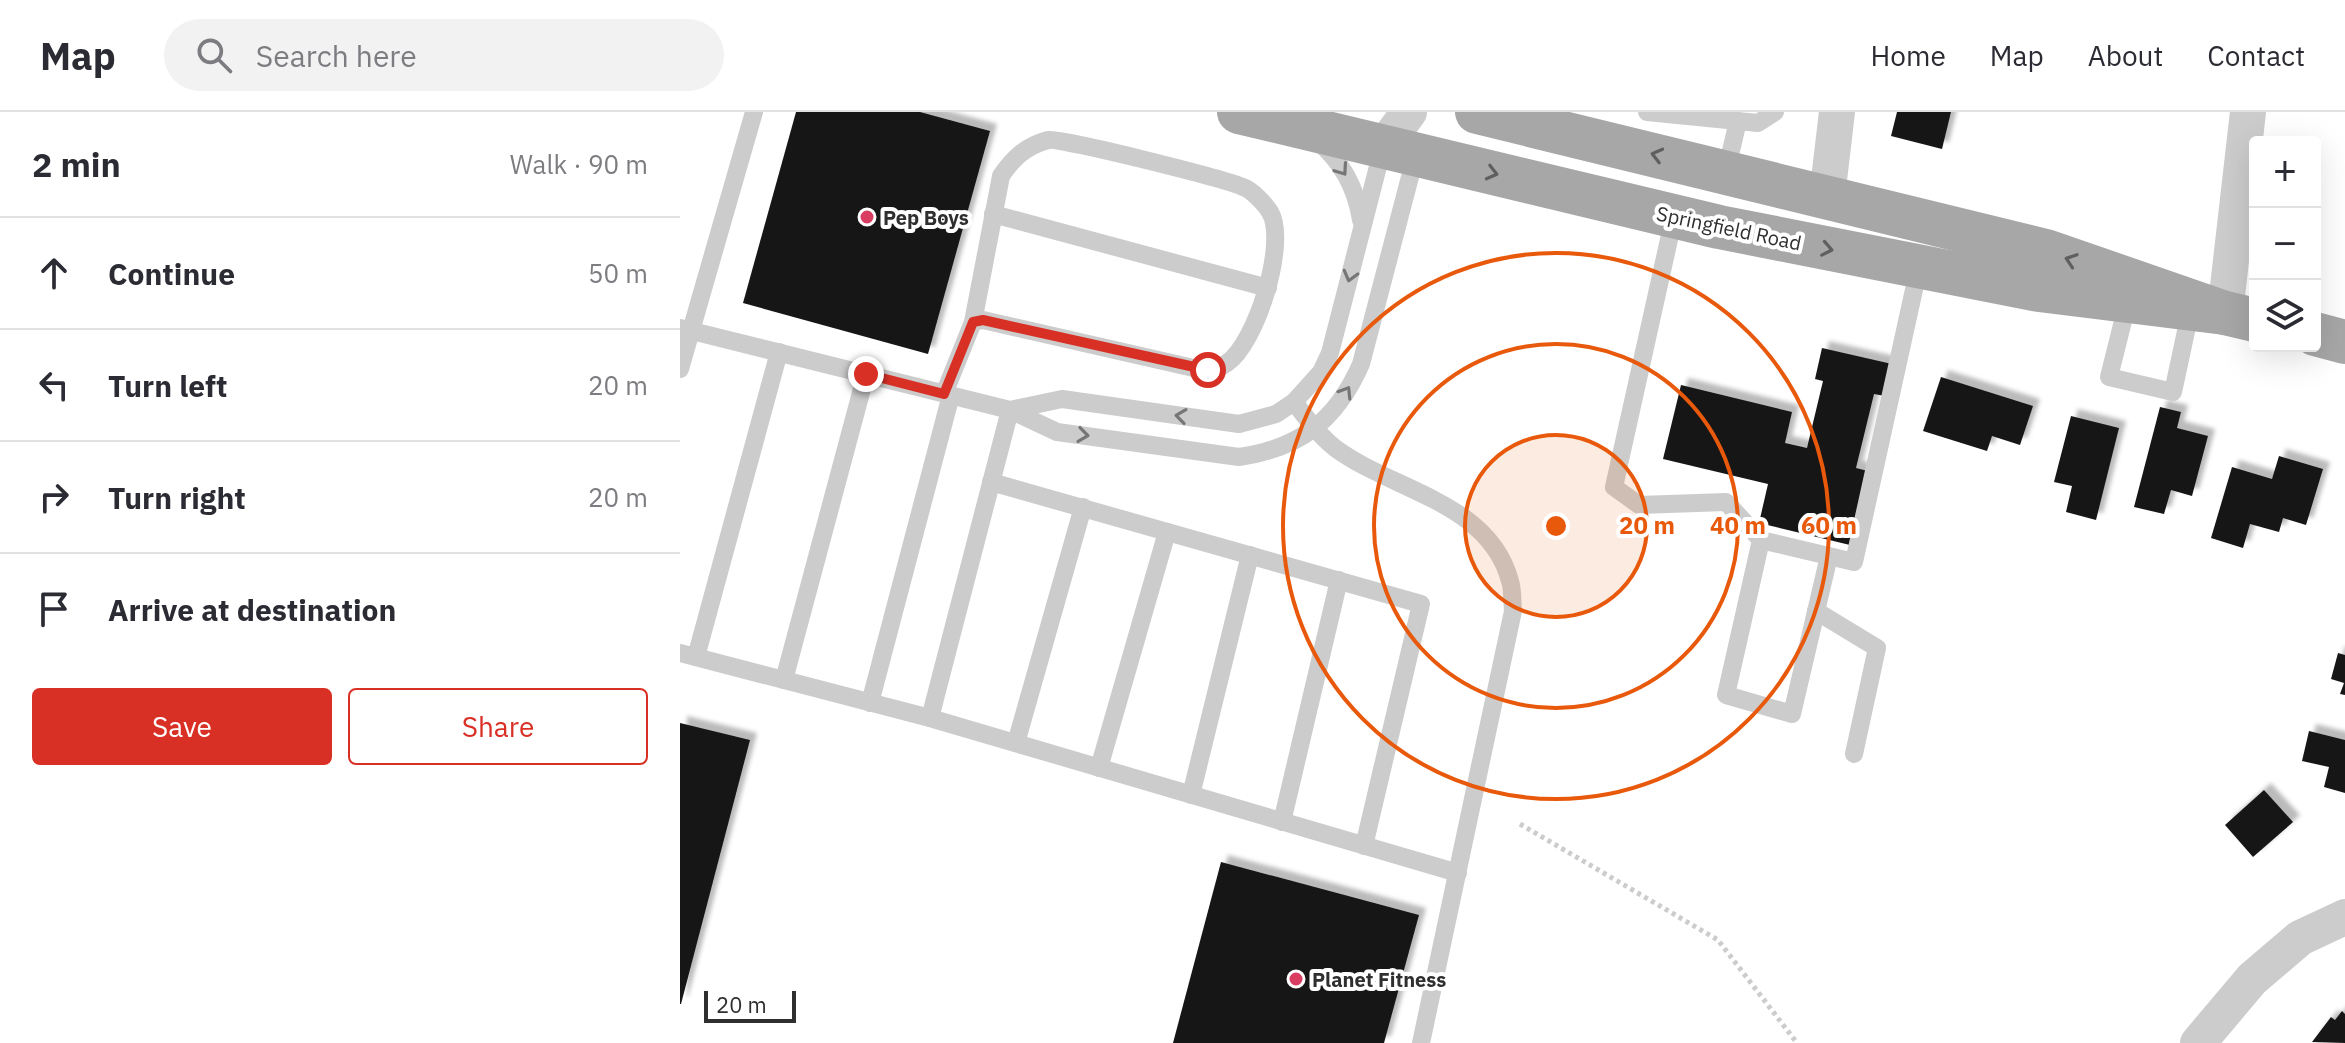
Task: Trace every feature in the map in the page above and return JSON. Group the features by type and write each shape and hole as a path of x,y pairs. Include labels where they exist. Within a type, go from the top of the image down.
{"main road":[{"name":"Springfield Road","path":"1239,112 1298,126 1406,138 1674,216 1919,267 2039,290 2216,311"},
{"path":"1477,112 1557,121 1726,172 2046,251 2216,311"},
{"path":"2321,336 2345,342"}],"street":[{"path":"1406,138 1409,112"},
{"path":"1827,197 1837,112"},
{"path":"2216,311 2248,112"},
{"path":"2198,1043 2252,979 2288,948 2300,938 2345,917"}],"lane":[{"path":"680,369 685,329 754,112"},
{"path":"1647,112 1758,123 1775,112"},
{"path":"1726,172 1738,121"},
{"path":"1298,126 1324,147 1346,174 1358,204 1362,229"},
{"path":"685,329 1010,410 1057,432 1239,457 1266,453 1315,429 1335,410 1350,389 1361,364 1406,138"},
{"path":"1010,410 1062,399 1239,424 1276,414 1294,402 1316,380 1330,353 1362,229 1406,138"},
{"path":"870,703 947,394 973,322 1001,176 1015,156 1049,139 1247,187 1270,212 1276,233 1272,277 1248,336 1228,363 1208,370 983,320 973,322"},
{"path":"993,214 1268,288"},
{"path":"1674,216 1614,487 1639,505 1726,502 1761,540 1854,562 1919,267"},
{"path":"2128,301 2109,377 2173,392 2216,311"},
{"path":"779,352 688,655 930,718 1458,873"},
{"path":"784,680 866,374"},
{"path":"1294,402 1335,448 1465,517 1486,535 1500,555 1511,582 1513,611 1421,1043"},
{"path":"930,718 1010,410"},
{"path":"991,482 1421,604 1364,846"},
{"path":"1016,743 1083,507"},
{"path":"1099,768 1167,532"},
{"path":"1761,540 1726,695 1792,714 1829,556"},
{"path":"1191,795 1250,555"},
{"path":"1282,822 1339,580"},
{"path":"1816,611 1877,648 1854,754"}],"path":[{"path":"1520,824 1718,940 1797,1043"}],"building":[{"name":"Pep Boys","path":"796,112 920,112 990,131 928,354 743,303"},
{"path":"1897,112 1951,112 1942,149 1891,136"},
{"path":"1822,348 1892,364 1885,396 1874,394 1856,468 1868,471 1850,545 1759,523 1768,484 1663,459 1681,385 1792,412 1785,443 1807,448 1823,381 1815,379"},
{"path":"1941,377 2033,406 2020,445 1992,436 1987,451 1923,431"},
{"path":"2160,407 2181,412 2177,428 2208,436 2192,496 2171,490 2164,514 2134,507"},
{"path":"2071,416 2119,428 2096,520 2066,512 2072,486 2054,482"},
{"path":"2279,456 2323,469 2306,525 2283,518 2279,532 2250,524 2243,548 2211,538 2232,467 2272,479"},
{"path":"2338,653 2345,655 2345,695 2340,694 2344,683 2331,679"},
{"path":"680,723 750,740 681,1004 680,1004"},
{"path":"2309,731 2345,740 2345,793 2324,787 2329,767 2302,761"},
{"path":"2264,790 2293,822 2253,857 2225,825"},
{"name":"Planet Fitness","path":"1221,862 1419,915 1384,1043 1173,1043"},
{"path":"2342,1011 2345,1014 2345,1043 2312,1042 2331,1017 2335,1020"}],"place":[{"name":"Pep Boys","path":"867,217"},
{"name":"Planet Fitness","path":"1296,979"}],"route":[{"path":"866,374 944,394 973,322 983,320 1208,370"}]}
